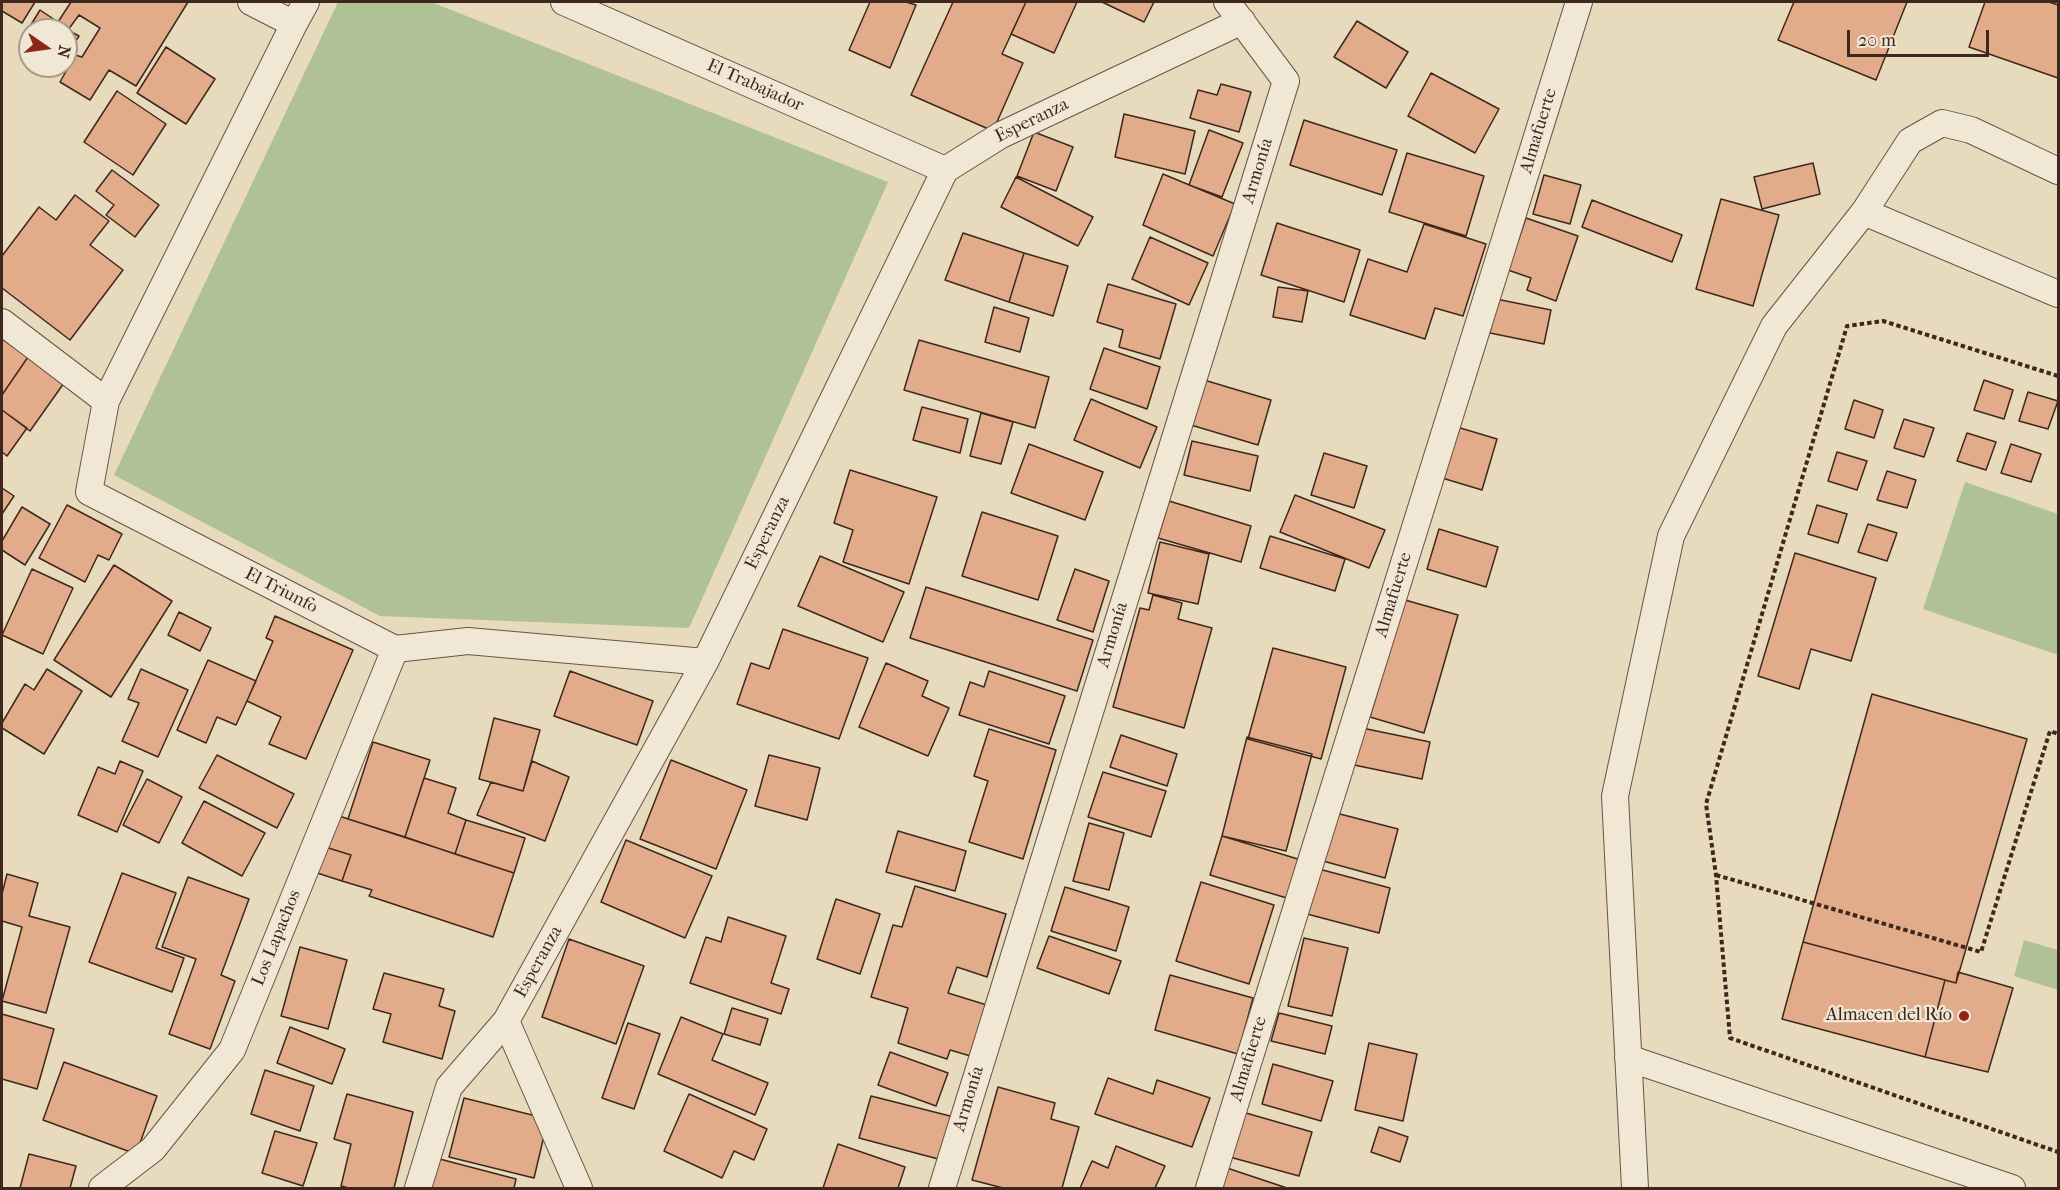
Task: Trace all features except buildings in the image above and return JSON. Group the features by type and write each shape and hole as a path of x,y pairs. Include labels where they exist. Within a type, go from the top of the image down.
{"lane":[{"path":"251,2 294,24"},
{"path":"2,322 106,401 306,2"},
{"name":"El Trabajador","path":"564,2 945,170"},
{"name":"Almafuerte","path":"1209,1188 1579,2"},
{"name":"Esperanza","path":"418,1188 449,1087 507,1021 705,662 945,170 1001,135 1234,11"},
{"name":"Armonía","path":"942,1188 1286,81 1234,11"},
{"path":"1635,1188 1615,796 1671,536 1774,326 1864,212 1910,141 1942,123 1971,130 2058,171"},
{"path":"1864,212 2058,294"},
{"name":"El Triunfo","path":"106,401 89,492 395,649"},
{"path":"395,649 468,641 705,662"},
{"name":"Los Lapachos","path":"102,1188 153,1149 232,1050 395,649"},
{"path":"507,1021 579,1188"},
{"path":"1628,1058 2012,1188"}],"path":[{"path":"2058,376 1883,321 1847,326 1706,804 1716,875 1730,1038 2058,1152"},
{"path":"1716,875 1981,952 2050,731 2058,734"}],"green space":[{"path":"338,2 431,2 888,182 689,628 380,616 114,475"},
{"path":"1965,482 2058,514 2058,655 1923,609"},
{"path":"2024,940 2058,950 2058,990 2014,976"}],"place":[{"name":"Almacen del Río","path":"1964,1016"}]}
